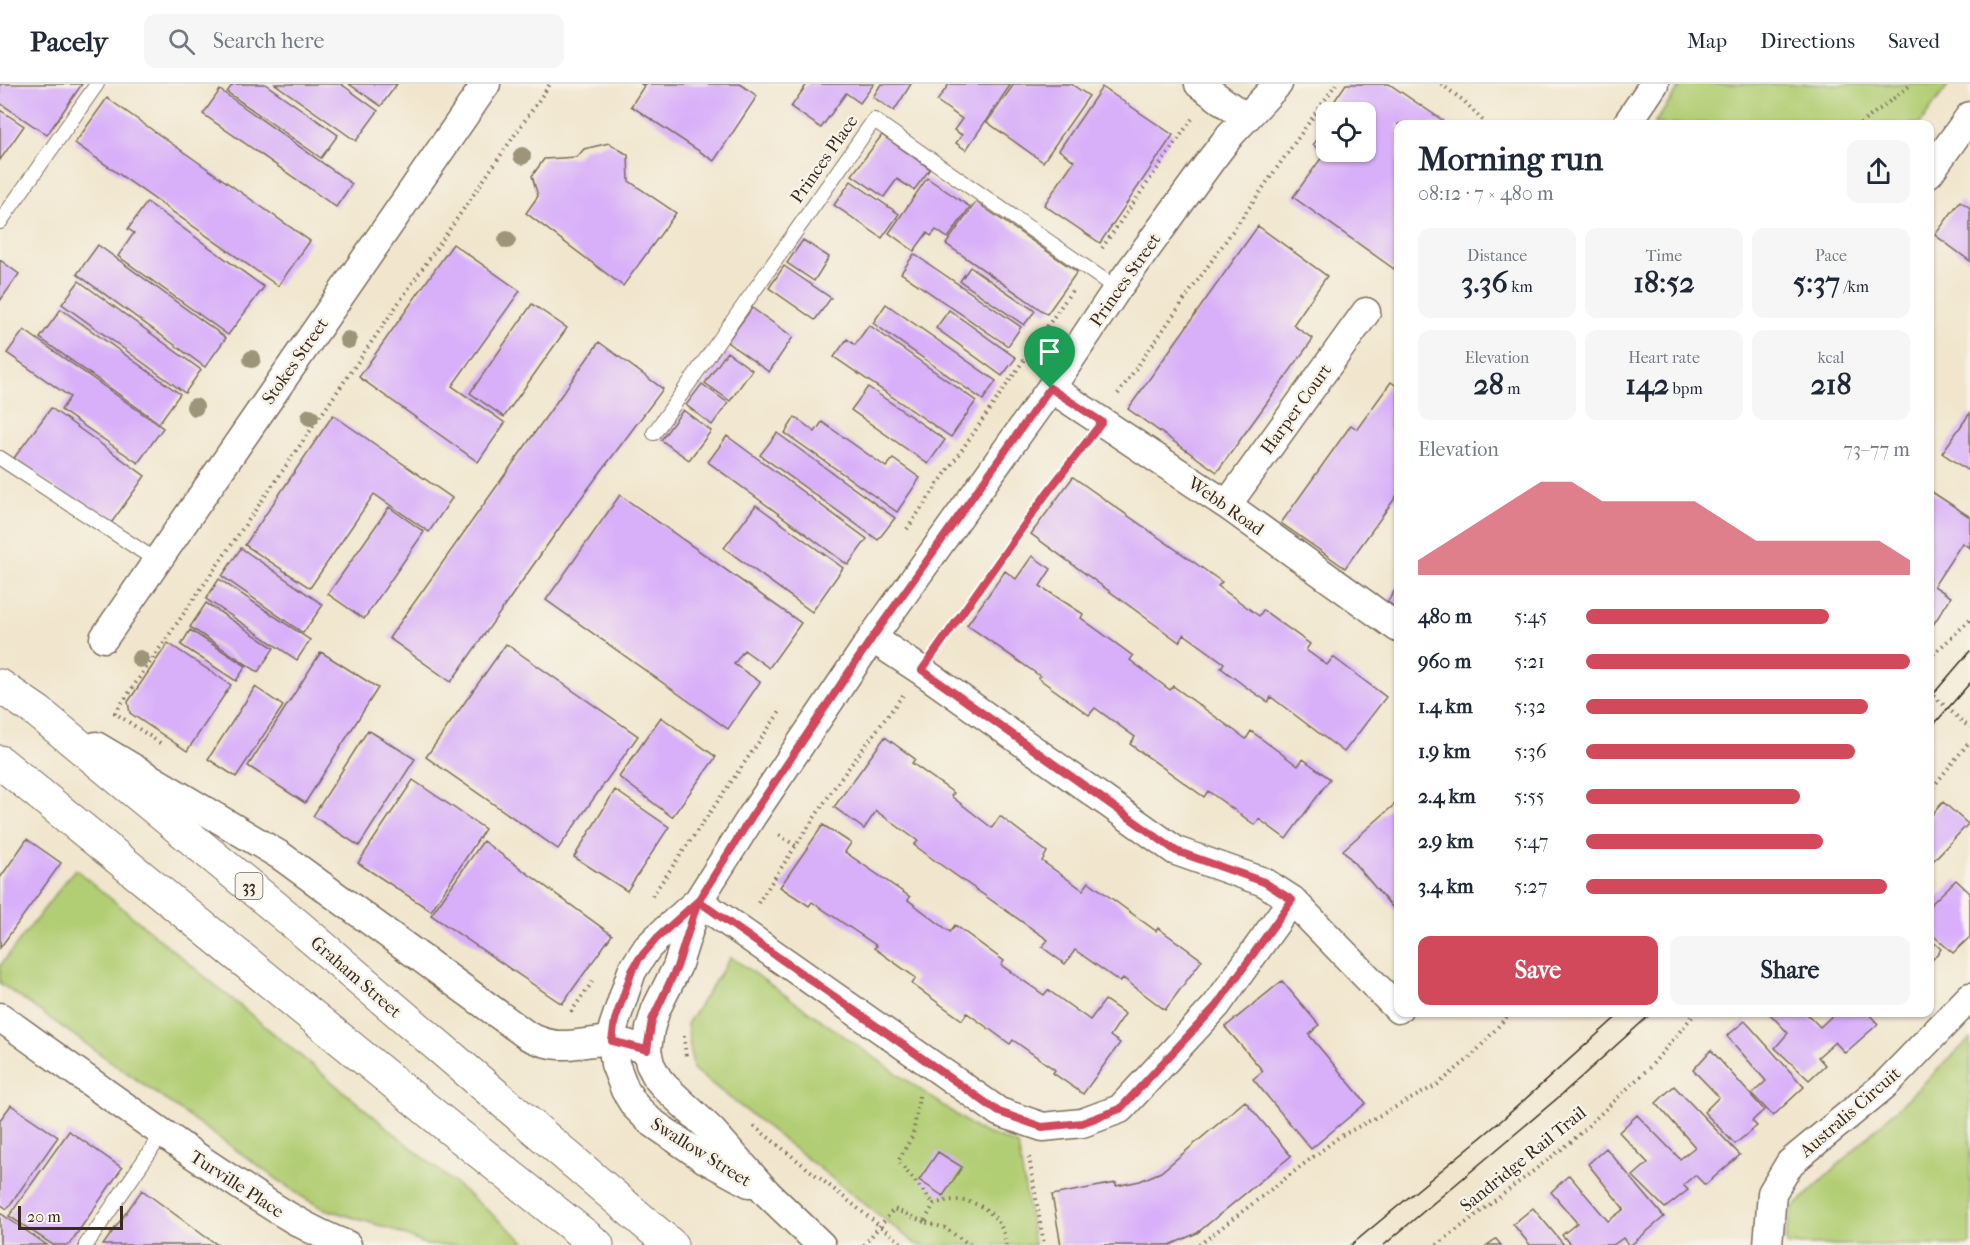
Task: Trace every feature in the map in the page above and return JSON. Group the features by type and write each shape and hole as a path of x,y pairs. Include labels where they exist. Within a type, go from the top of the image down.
{"main road":[{"name":"Graham Street","path":"0,686 38,712 299,927 671,1245"},
{"path":"5,775 597,1245"}],"street":[{"name":"Stokes Street","path":"104,638 486,84"},
{"name":"Princes Street","path":"647,1050 652,1020 677,967 698,901 752,816 872,638 1050,388 1117,289 1210,160 1278,84"},
{"path":"1630,120 1654,84"},
{"path":"1204,88 1246,118"},
{"path":"1934,166 1970,116"},
{"name":"Harper Court","path":"1227,505 1366,312"},
{"name":"Webb Road","path":"1050,388 1227,505 1394,625"},
{"path":"872,638 922,670 1176,851 1264,882 1292,900 1394,1006"},
{"name":"Graham Street","path":"38,712 281,856 528,1036 547,1044 563,1047 612,1041 647,1050"},
{"path":"698,901 999,1112 1042,1127 1082,1123 1120,1109 1216,1006 1292,900"},
{"name":"Princes Street","path":"612,1041 615,1020 634,967 657,938 698,901"},
{"name":"Australis Circuit","path":"1768,1245 1772,1193 1790,1163 1886,1084 1970,998"},
{"name":"Turville Place","path":"0,1017 162,1134 290,1218 319,1234 347,1245"},
{"name":"Swallow Street","path":"612,1041 620,1080 641,1113 657,1127 705,1159 768,1194"},
{"name":"Swallow Street","path":"647,1050 650,1064 658,1079 712,1131 768,1194 822,1245"}],"lane":[{"path":"0,222 97,84"},
{"name":"Princes Place","path":"654,433 874,120 1117,289"},
{"path":"0,458 157,561"},
{"path":"86,1245 162,1134"}],"path":[{"path":"164,746 115,713 550,84"},
{"path":"740,929 836,784 922,670 1047,493 1102,422 1122,388 1336,84"},
{"path":"1441,84 1464,101 1482,120"},
{"path":"1865,120 1912,84"},
{"path":"904,533 1088,269 1204,88"},
{"path":"1934,653 1970,620"},
{"path":"1934,696 1970,728"},
{"path":"647,903 782,709"},
{"path":"1934,786 1970,741"},
{"path":"566,1019 593,980"},
{"path":"1199,1245 1339,1137 1437,1084 1472,1056 1506,1017"},
{"name":"Sandridge Rail Trail","path":"1437,1245 1571,1142 1651,1066 1692,1017"},
{"path":"686,1026 684,1036 686,1066"},
{"path":"924,1061 913,1135 898,1161 934,1204"},
{"path":"1023,1120 1044,1245"},
{"path":"752,1124 904,1245"},
{"path":"924,1222 934,1204 944,1200 961,1200 992,1212 1000,1223 1006,1245"},
{"path":"864,1245 894,1209 945,1228 970,1245"}],"green space":[{"path":"1682,84 1949,84 1923,120 1657,120"},
{"path":"75,869 529,1245 427,1245 391,1229 322,1208 301,1196 0,983 0,966"},
{"path":"731,957 978,1130 1018,1145 1034,1245 917,1245 693,1069 687,1024"},
{"path":"1970,1039 1970,1245 1787,1245 1785,1237 1793,1208"}],"building":[{"path":"0,84 82,84 47,135 0,103"},
{"path":"233,84 265,84 338,135 321,158 227,92"},
{"path":"275,84 341,84 378,111 356,141"},
{"path":"349,84 397,84 381,106"},
{"path":"641,84 740,84 757,96 714,161 631,106 644,86"},
{"path":"807,84 874,84 860,103 846,93 821,128 791,107"},
{"path":"881,84 911,84 894,111 873,97"},
{"path":"949,84 1011,84 966,150 956,143 962,135 954,130 962,119 937,101"},
{"path":"1014,84 1071,84 1089,96 1043,162 987,122"},
{"path":"1346,84 1389,84 1442,120 1394,120 1394,269 1293,197 1318,162 1376,162 1376,102 1338,102 1335,100"},
{"path":"1102,87 1173,135 1100,243 1044,205 1074,161 1059,150"},
{"path":"220,90 352,184 336,207 203,114"},
{"path":"107,98 310,241 278,286 75,143"},
{"path":"0,110 24,126 0,160"},
{"path":"882,135 930,169 914,190 897,179 884,197 852,175"},
{"path":"609,143 628,155 629,181 676,213 623,286 526,213 538,196 532,176 544,159 577,157 584,149"},
{"path":"927,178 970,207 948,238 936,230 931,236 927,233 914,251 889,233"},
{"path":"851,181 899,214 882,238 834,205"},
{"path":"1960,201 1970,208 1970,261 1935,235"},
{"path":"147,202 264,287 228,335 118,256 134,233 128,229"},
{"path":"976,202 1077,272 1047,314 946,244"},
{"path":"1258,226 1327,276 1293,325 1313,339 1217,472 1128,409"},
{"path":"803,240 829,257 814,281 787,263"},
{"path":"453,244 520,291 452,386 505,423 478,462 359,377"},
{"path":"98,245 226,338 205,367 77,274"},
{"path":"914,254 1021,327 1008,346 901,273"},
{"path":"0,260 19,274 0,301"},
{"path":"784,266 831,298 815,320 769,288"},
{"path":"970,267 1035,311 1024,325 960,281"},
{"path":"79,281 201,370 185,393 62,304"},
{"path":"532,304 567,328 504,417 470,393"},
{"path":"886,304 996,381 983,400 873,323"},
{"path":"752,308 793,337 769,372 727,342"},
{"path":"61,309 180,394 159,423 40,338"},
{"path":"949,310 1016,358 1002,376 936,328"},
{"path":"869,325 976,401 951,437 834,357 847,339 855,345"},
{"path":"24,330 163,428 138,463 61,410 70,397 7,353"},
{"path":"599,342 663,389 572,510 451,682 389,638"},
{"path":"727,352 752,370 730,401 705,383"},
{"path":"1391,382 1394,384 1394,500 1345,568 1281,523 1351,425 1357,429"},
{"path":"702,384 728,403 712,425 686,405"},
{"path":"868,387 945,440 928,464 851,410"},
{"path":"51,408 145,476 109,526 14,458"},
{"path":"683,410 711,431 689,460 661,440"},
{"path":"1970,413 1970,472 1942,453"},
{"path":"333,415 452,498 429,532 374,494 310,588 245,545"},
{"path":"795,417 815,432 822,422 886,467 893,459 920,478 897,512 785,433"},
{"path":"777,433 895,518 878,540 760,455"},
{"path":"727,436 867,539 848,565 708,462"},
{"path":"1073,477 1222,582 1218,586 1259,616 1263,610 1310,644 1306,650 1327,665 1333,657 1386,697 1344,752 1271,697 1268,702 1246,687 1221,668 1224,663 1184,634 1179,642 1031,534"},
{"path":"1934,493 1970,517 1970,548 1962,543 1934,586"},
{"path":"620,495 801,623 769,668 744,650 734,664 760,682 728,729 546,600"},
{"path":"756,505 843,568 812,612 724,548"},
{"path":"389,507 424,532 364,619 328,594"},
{"path":"241,548 323,605 303,633 222,576"},
{"path":"1032,556 1051,569 1040,586 1083,614 1081,618 1133,656 1130,660 1170,690 1173,686 1246,739 1251,731 1298,766 1303,759 1330,779 1286,839 1259,819 1255,825 1208,791 1204,797 1130,744 1135,737 1095,708 1089,715 1038,678 1040,676 967,625 1005,571 1016,579"},
{"path":"219,579 310,640 297,660 206,599"},
{"path":"1934,586 1951,597 1934,623"},
{"path":"1394,592 1394,606 1387,602"},
{"path":"206,603 274,648 258,672 190,627"},
{"path":"190,630 246,666 236,681 181,645"},
{"path":"168,643 231,685 187,751 130,713 128,702"},
{"path":"506,644 638,736 558,849 426,757"},
{"path":"321,652 378,688 305,803 248,766"},
{"path":"255,687 283,706 236,777 208,759"},
{"path":"661,717 716,757 672,817 619,777"},
{"path":"368,730 415,759 359,846 313,816"},
{"path":"885,737 915,759 912,763 954,793 951,796 992,828 1000,816 1047,852 1042,861 1083,890 1089,882 1156,931 1158,928 1202,960 1165,1010 1123,978 1120,982 1075,950 1065,964 1042,947 1048,940 914,845 918,841 876,811 864,829 834,807"},
{"path":"413,780 485,829 431,911 358,863"},
{"path":"615,790 669,827 627,891 574,857"},
{"path":"1943,802 1968,824 1934,860 1934,812"},
{"path":"1394,805 1394,909 1343,850"},
{"path":"823,825 851,843 845,852 910,897 908,900 950,932 955,925 1004,961 1001,965 1044,995 1048,990 1090,1020 1105,1000 1125,1014 1110,1036 1120,1043 1083,1094 1053,1073 1055,1070 1013,1040 1010,1044 967,1013 962,1020 912,984 916,978 874,948 877,946 812,902 809,906 780,887"},
{"path":"27,839 61,863 0,948 0,878"},
{"path":"483,841 612,935 562,1004 431,915"},
{"path":"1956,880 1970,893 1970,937 1953,953 1934,936 1934,901"},
{"path":"1934,943 1941,949 1934,958"},
{"path":"1282,981 1319,1025 1309,1035 1366,1103 1311,1149 1253,1079 1263,1071 1225,1027"},
{"path":"1773,1017 1810,1017 1820,1027 1831,1017 1872,1017 1878,1024 1845,1053 1835,1042 1818,1057 1825,1065 1809,1080 1775,1048 1788,1033"},
{"path":"1745,1021 1804,1087 1773,1116 1752,1094 1766,1081 1727,1036"},
{"path":"1711,1050 1764,1110 1752,1121 1757,1126 1735,1144 1704,1112 1719,1097 1693,1070"},
{"path":"1674,1086 1740,1155 1705,1185 1695,1175 1683,1185 1688,1190 1665,1208 1633,1176 1648,1163 1619,1132 1637,1115 1680,1159 1695,1147 1656,1103"},
{"path":"1245,1101 1291,1156 1197,1233 1170,1245 1061,1245 1052,1195 1140,1181 1161,1172"},
{"path":"11,1105 58,1137 7,1209 0,1204 0,1120"},
{"path":"69,1131 122,1168 69,1245 53,1245 9,1216"},
{"path":"1606,1148 1664,1217 1631,1245 1628,1245 1623,1238 1613,1245 1571,1245 1562,1235 1577,1223 1551,1192 1569,1175 1608,1221 1624,1209 1588,1164"},
{"path":"938,1152 962,1167 943,1196 919,1180"},
{"path":"142,1190 203,1235 218,1245 103,1245"},
{"path":"1533,1208 1564,1245 1530,1245 1513,1224"},
{"path":"0,1213 47,1245 0,1245"},
{"path":"1496,1239 1501,1245 1487,1245"}],"tram line":[{"path":"1934,693 1970,651"},
{"path":"1934,724 1970,683"},
{"path":"1351,1245 1502,1120 1616,1017"},
{"path":"1384,1245 1560,1096 1647,1017"}],"route":[{"path":"1050,388 872,638 752,816 698,901 670,925 639,959 632,971 615,1020 612,1041 647,1050 652,1020 677,967 698,901 999,1112 1042,1127 1082,1123 1120,1109 1216,1006 1292,900 1264,882 1176,851 922,670 1047,493 1102,422 1050,388"}]}
